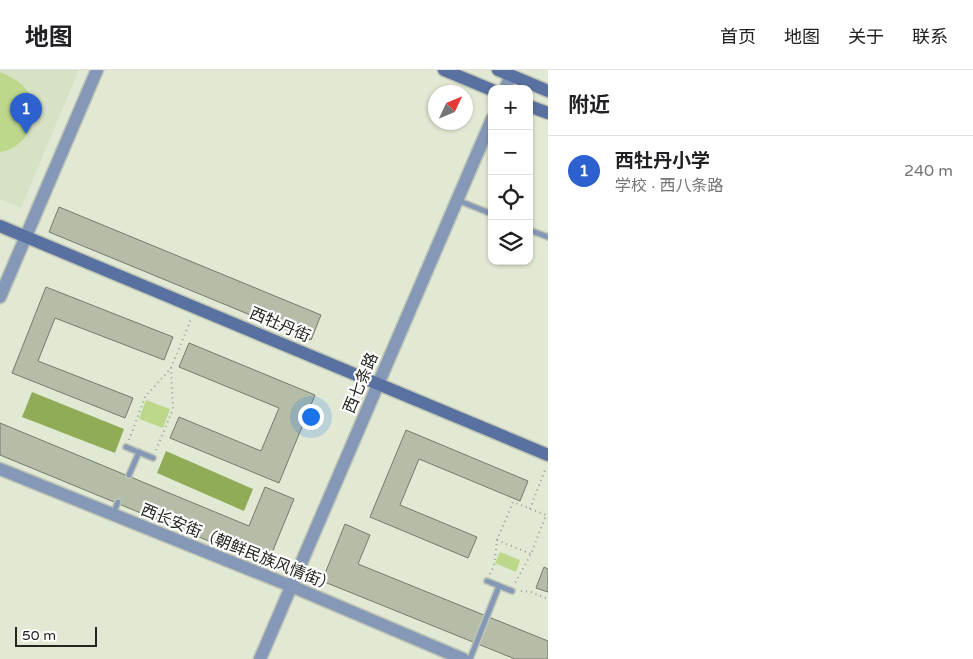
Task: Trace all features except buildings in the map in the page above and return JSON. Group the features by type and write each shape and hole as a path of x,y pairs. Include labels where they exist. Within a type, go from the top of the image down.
{"main road":[{"path":"444,70 488,88"},
{"path":"498,70 548,91"},
{"path":"533,108 548,114"},
{"name":"西牡丹街","path":"0,226 548,455"}],"street":[{"path":"0,297 97,70"},
{"path":"507,85 511,75"},
{"name":"西七条路","path":"260,659 488,128"},
{"name":"西长安街（朝鲜民族风情街）","path":"0,469 115,508 463,659"}],"lane":[{"path":"457,200 488,212"},
{"path":"533,231 548,237"},
{"path":"126,447 153,458"},
{"path":"129,475 139,452"},
{"path":"488,581 512,591"},
{"path":"463,659 499,586"}],"path":[{"path":"126,447 145,397 171,368 195,308"},
{"path":"153,458 173,409 171,368"},
{"path":"530,509 548,463"},
{"path":"494,566 497,540 513,502 546,515 531,554 518,575"},
{"path":"497,540 531,554"},
{"path":"512,591 530,592 548,599"}],"shaded area":[{"path":"0,70 79,70 21,208 0,199"}],"green space":[{"path":"0,72 16,80 25,88 32,101 34,111 30,129 25,137 10,149 0,152"},
{"path":"32,392 124,429 115,453 22,417"},
{"path":"146,400 170,409 163,428 139,419"},
{"path":"166,451 253,489 244,511 157,473"},
{"path":"500,552 520,560 516,572 495,563"}],"place":[{"name":"西牡丹小学","path":"26,134"}]}
